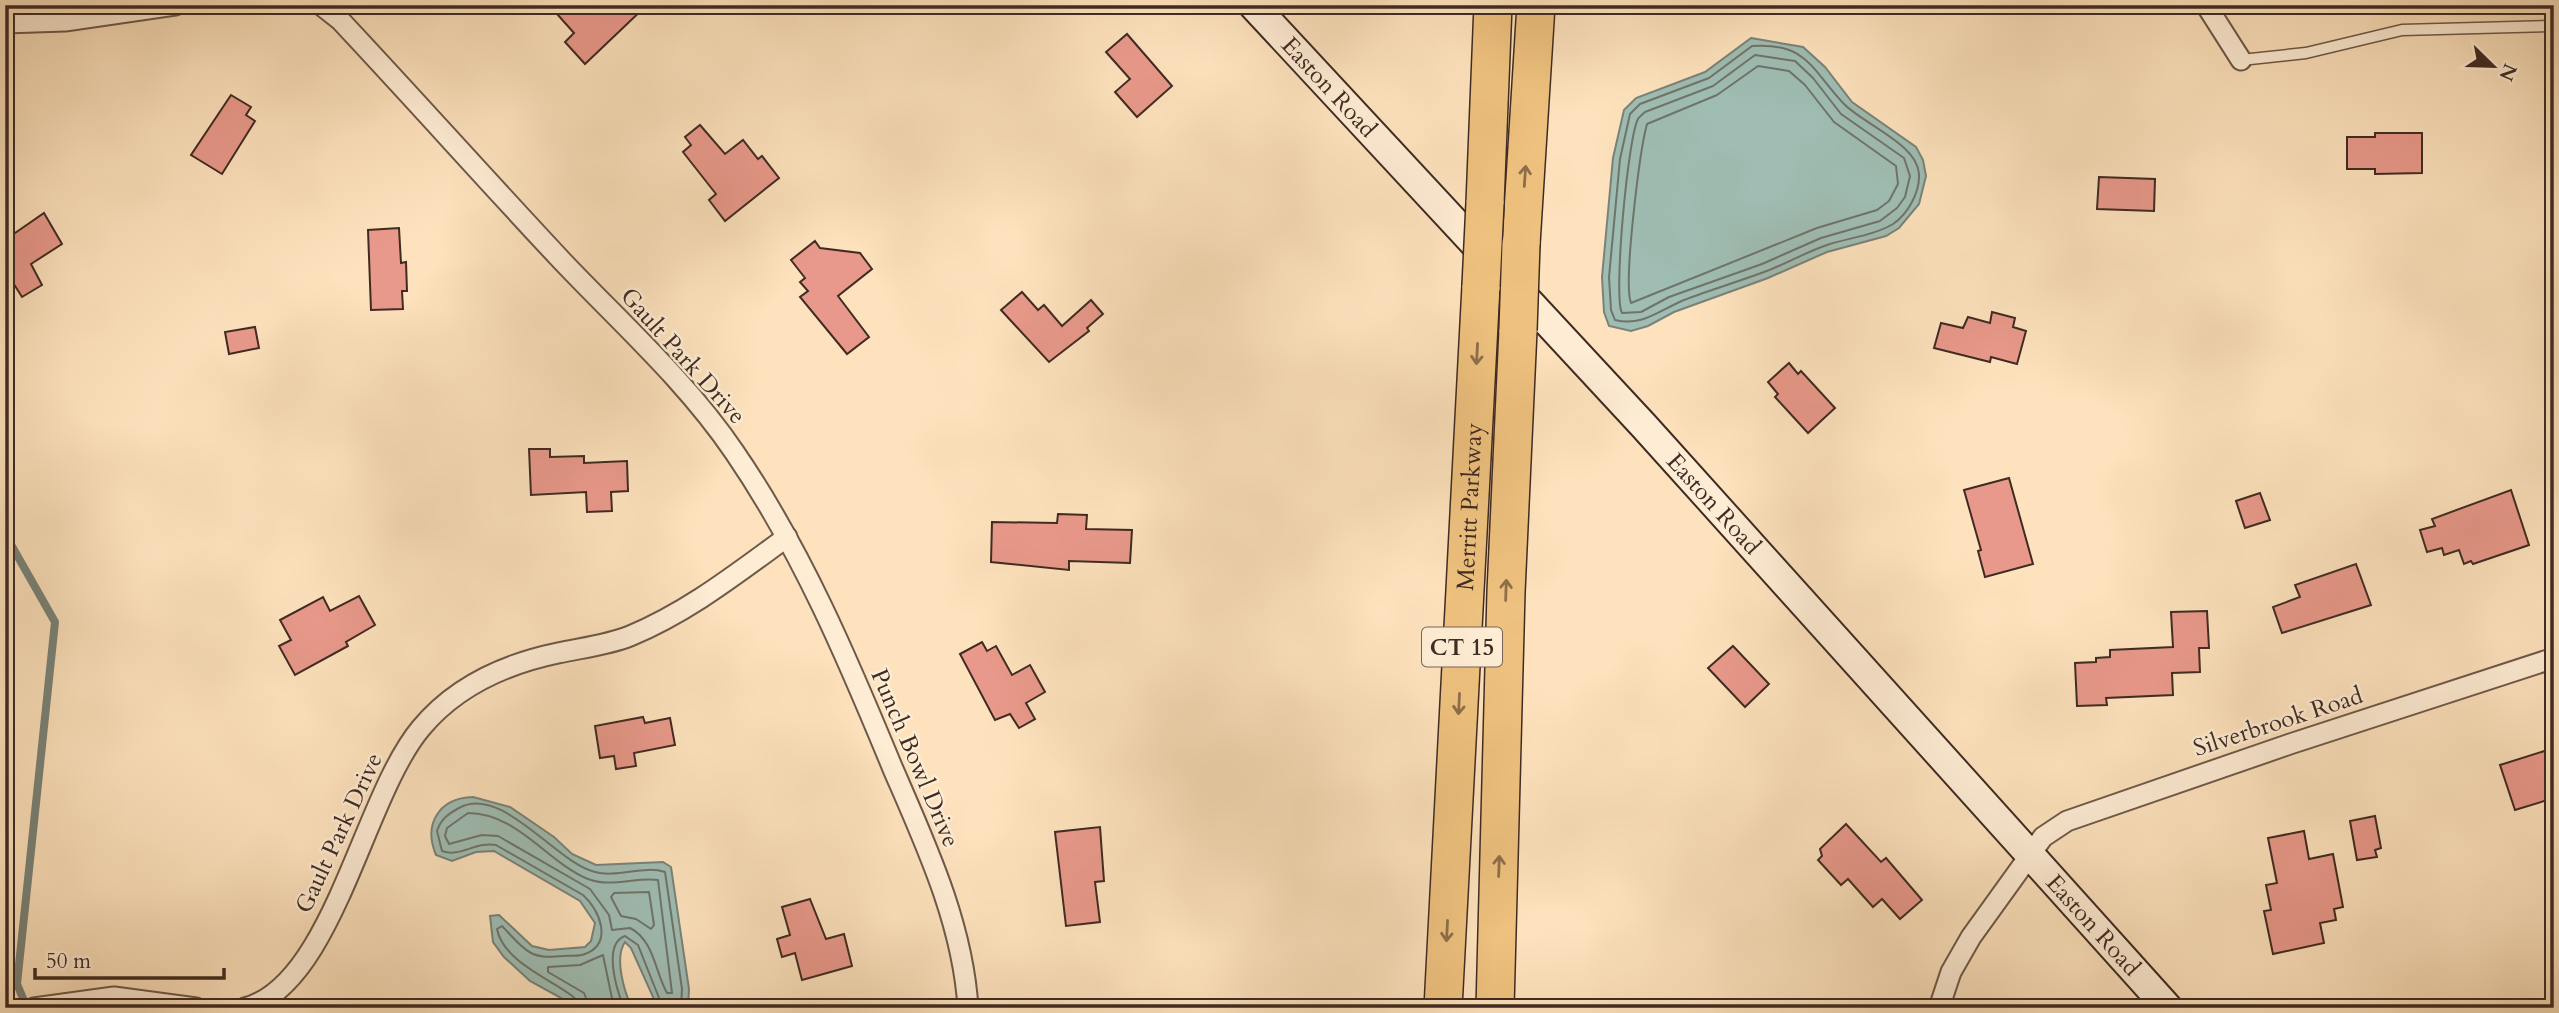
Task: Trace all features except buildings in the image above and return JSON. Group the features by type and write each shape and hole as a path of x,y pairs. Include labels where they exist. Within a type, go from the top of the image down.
{"highway":[{"path":"1476,5 1485,203"},
{"name":"Merritt Parkway","path":"1443,1008 1493,5"},
{"name":"Merritt Parkway","path":"1495,1008 1506,592 1521,244 1536,5"}],"main road":[{"name":"Easton Road","path":"1252,5 1644,426 2168,1008"}],"street":[{"path":"5,23 74,20 175,5"},
{"name":"Gault Park Drive","path":"245,1008 274,994 304,964 327,921 392,773 415,736 439,709 466,688 503,668 627,637 675,615 787,537 734,451 690,394 484,178 340,20 321,5"},
{"path":"2206,5 2241,60"},
{"name":"Punch Bowl Drive","path":"787,537 846,656 934,868 960,950 968,1008"},
{"name":"Silverbrook Road","path":"1939,1008 1951,972 1970,937 2043,837 2080,816 2554,658"},
{"path":"39,1007 114,997 197,1008"}],"lane":[{"path":"2241,60 2306,52 2402,30 2554,26"}],"water":[{"path":"1751,38 1803,47 1825,67 1852,102 1916,147 1923,160 1926,176 1919,204 1899,228 1886,236 1827,252 1768,278 1674,312 1648,326 1631,331 1609,326 1604,312 1602,277 1613,158 1624,110 1636,98 1705,72"},
{"path":"473,797 510,807 554,837 572,854 596,865 663,862 671,867 689,989 688,1008 658,1008 631,948 625,942 620,965 623,984 632,1008 579,1008 530,981 504,957 493,942 490,916 499,915 532,946 549,950 585,947 591,941 595,923 580,901 494,851 476,852 452,861 436,855 432,833 437,815 451,802"}],"waterway":[{"path":"5,534 55,622 17,984 27,1008"}]}
